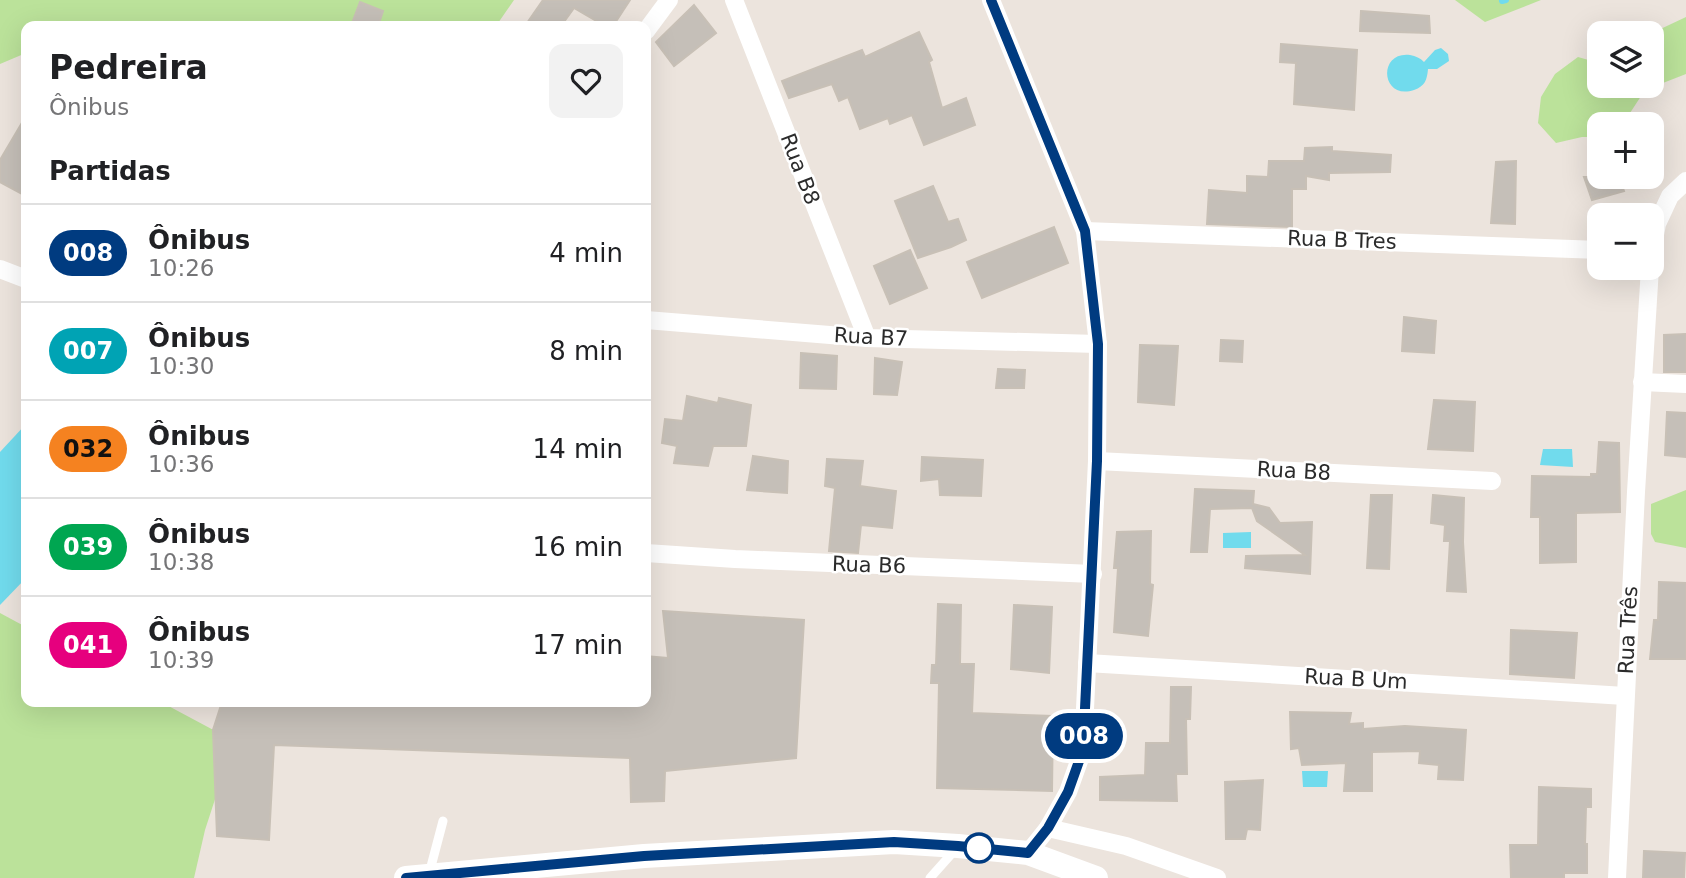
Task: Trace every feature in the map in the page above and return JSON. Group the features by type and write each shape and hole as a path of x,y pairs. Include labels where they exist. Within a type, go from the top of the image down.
{"main road":[{"path":"417,877 644,856 894,842 1028,853 1096,878"}],"street":[{"path":"651,24 669,0"},
{"name":"Rua B8","path":"734,0 867,338"},
{"path":"991,0 1085,231 1098,344 1093,574 1083,750 1068,792 1048,828 1028,853"},
{"path":"1664,209 1670,196 1686,181"},
{"name":"Rua B Tres","path":"1085,231 1587,250"},
{"path":"0,269 21,277"},
{"name":"Rua Três","path":"1617,878 1649,280"},
{"name":"Rua B7","path":"651,320 867,338 1098,344"},
{"path":"1642,382 1686,384"},
{"name":"Rua B8","path":"1097,461 1492,481"},
{"name":"Rua B6","path":"651,553 1093,574"},
{"name":"Rua B Um","path":"1087,663 1625,696"},
{"path":"1048,828 1126,846 1217,878"}],"lane":[{"path":"417,877 443,821"},
{"path":"930,878 958,846"}],"green space":[{"path":"0,0 514,0 499,21 21,21 21,55 0,64"},
{"path":"1455,0 1541,0 1485,22"},
{"path":"1686,17 1686,74 1664,83 1664,27"},
{"path":"1578,57 1587,60 1587,98 1640,98 1631,112 1587,112 1587,137 1556,143 1538,123 1541,97 1555,74"},
{"path":"1686,490 1686,548 1655,542 1651,534 1651,504"},
{"path":"0,613 21,624 21,707 170,707 234,741 205,830 194,878 0,878"}],"water":[{"path":"1441,48 1448,54 1449,61 1437,69 1428,69 1421,87 1403,91 1395,89 1390,83 1387,75 1392,60 1410,55 1424,62 1435,50"},
{"path":"21,429 21,583 0,605 0,452"},
{"path":"1543,449 1572,449 1573,467 1540,465"},
{"path":"1251,532 1251,548 1223,548 1223,533"},
{"path":"1302,771 1328,771 1327,787 1303,787"}],"building":[{"path":"543,0 630,0 616,21 596,21 574,8 565,21 528,21"},
{"path":"360,2 383,11 380,21 353,21"},
{"path":"694,5 716,33 674,66 656,42"},
{"path":"1361,11 1429,16 1430,33 1360,31"},
{"path":"919,32 932,60 929,62 942,108 966,98 975,125 924,145 912,115 890,124 888,118 860,129 848,97 839,101 832,84 789,98 782,81 862,50 865,57"},
{"path":"1281,44 1357,50 1354,110 1294,104 1296,63 1280,62"},
{"path":"21,124 21,193 0,182 0,160"},
{"path":"1332,147 1332,151 1391,155 1390,172 1329,173 1329,180 1306,176 1306,189 1292,189 1292,227 1207,224 1209,190 1247,193 1247,176 1268,177 1269,161 1304,161 1305,148"},
{"path":"1516,161 1515,224 1491,223 1496,162"},
{"path":"933,186 948,222 958,219 966,240 918,258 895,201"},
{"path":"1588,189 1624,191 1592,200"},
{"path":"1054,227 1068,263 982,298 967,262"},
{"path":"910,250 927,288 890,304 874,266"},
{"path":"1404,317 1436,321 1434,353 1402,351"},
{"path":"1686,334 1686,372 1664,372 1664,335"},
{"path":"1221,340 1243,341 1242,362 1220,361"},
{"path":"1140,345 1178,346 1174,405 1138,402"},
{"path":"801,353 837,356 836,389 800,388"},
{"path":"875,358 902,362 897,395 874,394"},
{"path":"998,369 1025,370 1024,388 996,388"},
{"path":"687,396 718,403 719,398 751,405 746,446 713,446 708,466 674,463 677,446 662,443 665,419 683,421"},
{"path":"1434,400 1475,402 1473,451 1428,449"},
{"path":"1667,412 1686,413 1686,457 1665,455"},
{"path":"1599,442 1619,443 1620,512 1576,513 1576,562 1540,563 1540,517 1531,517 1532,476 1591,477 1591,474 1597,474"},
{"path":"753,456 788,461 787,493 747,490"},
{"path":"922,457 983,460 981,496 940,495 939,479 921,481"},
{"path":"827,459 863,461 860,486 896,491 892,528 861,525 858,553 829,551 835,488 825,486"},
{"path":"1195,489 1254,491 1253,504 1269,508 1280,523 1312,522 1310,574 1245,568 1246,556 1305,555 1257,521 1252,508 1210,509 1207,552 1191,552"},
{"path":"1371,495 1392,495 1389,569 1367,568"},
{"path":"1433,495 1464,498 1466,592 1447,591 1450,541 1444,541 1445,525 1431,523"},
{"path":"1151,531 1150,584 1153,585 1148,636 1114,632 1117,532"},
{"path":"1659,582 1686,583 1686,659 1650,659 1654,620 1658,620"},
{"path":"938,604 961,605 960,664 974,664 972,713 1053,716 1052,791 937,788 939,683 931,683 932,665 936,665"},
{"path":"1014,605 1052,607 1049,673 1011,669"},
{"path":"663,611 804,620 796,758 665,771 664,801 631,802 630,758 274,745 269,840 217,836 213,730 220,707 651,707 651,656 668,658"},
{"path":"1511,630 1577,633 1574,678 1510,674"},
{"path":"1171,687 1191,687 1190,719 1186,719 1187,774 1176,774 1177,801 1100,800 1100,777 1145,775 1146,743 1170,743"},
{"path":"1290,712 1351,713 1349,724 1363,723 1363,729 1405,726 1466,730 1463,780 1438,779 1439,765 1419,763 1420,751 1372,752 1372,791 1344,791 1346,763 1302,765 1299,748 1291,749"},
{"path":"1263,780 1260,830 1247,829 1245,839 1226,839 1225,782"},
{"path":"1539,787 1591,789 1591,807 1586,807 1587,873 1564,873 1564,878 1511,878 1510,845 1538,845"},
{"path":"1644,851 1685,853 1684,878 1643,878"}],"waterway":[{"path":"1502,1 1506,0"}],"bus line":[{"name":"008","path":"406,878 644,856 894,842 1028,853 1048,828 1068,792 1083,750 1093,574 1098,344 1085,231 991,0"}]}
